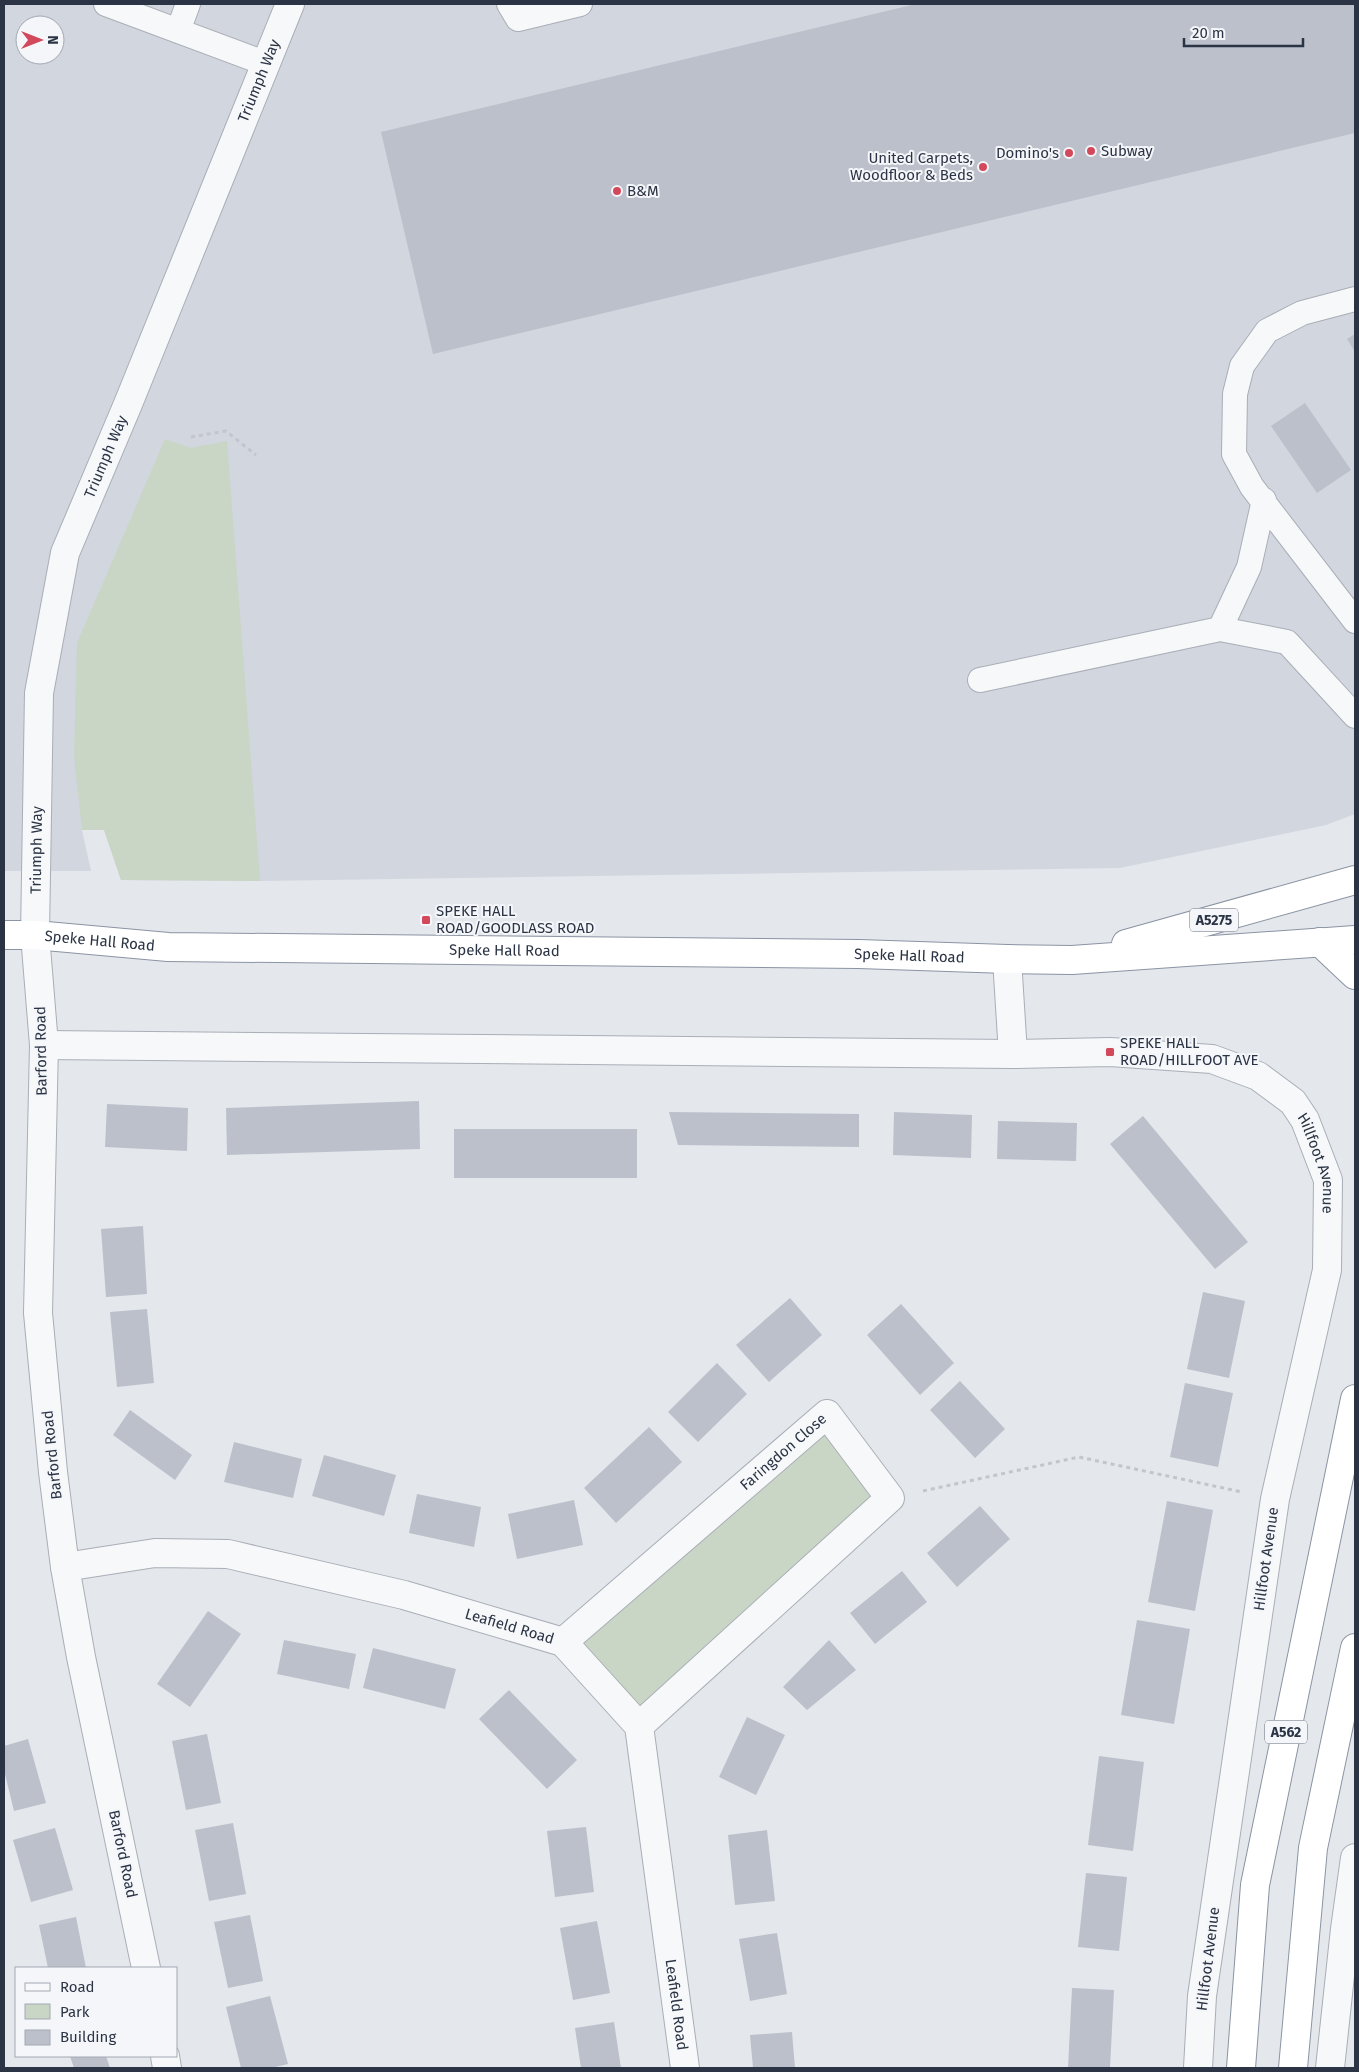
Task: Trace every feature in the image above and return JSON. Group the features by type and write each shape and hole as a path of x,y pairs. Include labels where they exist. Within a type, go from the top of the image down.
{"highway":[{"name":"Speke Hall Road","path":"1072,960 1355,880"},
{"name":"Speke Hall Road","path":"4,936 35,935 168,947 859,954 1072,960 1355,940"},
{"path":"1320,942 1355,975"},
{"name":"A562","path":"1241,2068 1255,1884 1355,1399"},
{"path":"1293,2068 1313,1848 1355,1648"}],"street":[{"name":"Triumph Way","path":"35,935 39,693 65,553 128,404 290,4"},
{"name":"Barford Road","path":"35,935 44,1045 38,1313 53,1472 65,1567 81,1657 146,1967"},
{"path":"44,1045 1013,1054 1007,959"},
{"name":"Hillfoot Avenue","path":"1013,1054 1110,1052 1212,1059 1258,1076 1293,1102 1304,1120 1328,1180 1327,1270 1275,1499 1202,1996 1198,2068"},
{"name":"Faringdon Close","path":"563,1642 827,1414 890,1498"},
{"path":"639,1726 890,1498"},
{"name":"Leafield Road","path":"65,1567 155,1553 228,1554 404,1595 563,1642 639,1726 685,2068"},
{"path":"1330,2068 1345,1929 1355,1858"}],"lane":[{"path":"106,4 267,64"},
{"path":"178,31 188,4"},
{"path":"509,4 518,18 580,4"},
{"path":"1355,299 1302,313 1267,331 1242,366 1235,394 1234,454 1252,487 1264,500 1355,621"},
{"path":"1220,629 1249,567 1264,500"},
{"path":"980,680 1220,629 1287,642 1355,716"}],"path":[{"path":"191,437 226,431 256,455"},
{"path":"890,1498 1079,1457 1275,1499"}],"shaded area":[{"path":"4,4 1355,4 1355,814 1326,825 1120,868 260,881 121,880 104,830 82,830 91,871 4,871"}],"green space":[{"path":"165,439 191,448 227,441 260,881 121,880 104,830 82,830 74,756 77,643"},
{"path":"827,1414 890,1498 639,1726 563,1642"}],"building":[{"path":"916,4 1355,4 1355,133 433,354 381,132"},
{"path":"1355,334 1355,352 1347,339"},
{"path":"1305,403 1351,470 1317,493 1271,426"},
{"path":"419,1101 420,1149 227,1155 226,1108"},
{"path":"107,1104 188,1108 187,1151 105,1147"},
{"path":"669,1112 859,1114 859,1147 678,1145"},
{"path":"894,1112 972,1115 971,1158 893,1155"},
{"path":"1143,1116 1248,1242 1215,1269 1110,1144"},
{"path":"998,1121 1077,1123 1076,1161 997,1159"},
{"path":"454,1129 637,1129 637,1178 454,1178"},
{"path":"143,1226 147,1294 106,1297 101,1229"},
{"path":"1203,1292 1245,1301 1229,1378 1187,1369"},
{"path":"790,1298 822,1335 769,1382 736,1345"},
{"path":"901,1304 954,1363 920,1395 867,1335"},
{"path":"147,1309 154,1383 117,1387 110,1312"},
{"path":"717,1363 747,1394 698,1442 668,1412"},
{"path":"960,1381 1005,1429 975,1458 930,1410"},
{"path":"1185,1383 1233,1393 1218,1467 1170,1457"},
{"path":"130,1410 192,1455 175,1480 113,1435"},
{"path":"649,1427 682,1462 616,1523 584,1488"},
{"path":"234,1442 302,1459 293,1498 224,1482"},
{"path":"324,1455 396,1475 384,1516 312,1496"},
{"path":"417,1494 481,1507 474,1547 409,1533"},
{"path":"574,1500 583,1545 517,1559 508,1514"},
{"path":"1167,1501 1213,1510 1195,1611 1148,1602"},
{"path":"980,1506 1010,1539 957,1587 927,1553"},
{"path":"902,1571 927,1602 875,1644 850,1613"},
{"path":"208,1611 241,1634 190,1707 157,1684"},
{"path":"1137,1620 1190,1629 1174,1724 1121,1715"},
{"path":"284,1640 356,1654 349,1689 277,1674"},
{"path":"829,1640 856,1670 807,1710 783,1687"},
{"path":"373,1648 456,1669 445,1709 363,1688"},
{"path":"509,1690 577,1760 547,1789 479,1719"},
{"path":"747,1717 785,1735 756,1795 719,1777"},
{"path":"207,1734 221,1803 186,1810 172,1741"},
{"path":"28,1739 46,1803 14,1811 4,1770 4,1746"},
{"path":"1099,1756 1144,1762 1133,1851 1088,1845"},
{"path":"233,1823 246,1894 209,1901 195,1830"},
{"path":"586,1827 594,1892 555,1897 547,1831"},
{"path":"55,1828 73,1890 31,1902 13,1840"},
{"path":"767,1830 775,1901 735,1905 728,1835"},
{"path":"1086,1873 1127,1877 1119,1951 1078,1947"},
{"path":"250,1915 263,1981 228,1988 214,1922"},
{"path":"76,1917 86,1967 48,1967 39,1925"},
{"path":"597,1921 610,1993 573,2000 560,1928"},
{"path":"777,1933 787,1994 750,2001 739,1939"},
{"path":"1072,1988 1114,1990 1110,2068 1068,2068"},
{"path":"270,1996 288,2064 271,2068 241,2068 226,2007"},
{"path":"614,2022 621,2068 581,2068 575,2028"},
{"path":"792,2032 795,2068 753,2068 750,2035"},
{"path":"70,2057 106,2057 110,2068 74,2068"}],"place":[{"name":"Subway","path":"1091,151"},
{"name":"Domino's","path":"1069,153"},
{"name":"United Carpets, Woodfloor & Beds","path":"983,167"},
{"name":"B&M","path":"617,191"},
{"name":"SPEKE HALL ROAD/GOODLASS ROAD","path":"426,920"},
{"name":"SPEKE HALL ROAD/HILLFOOT AVE","path":"1110,1052"}]}
